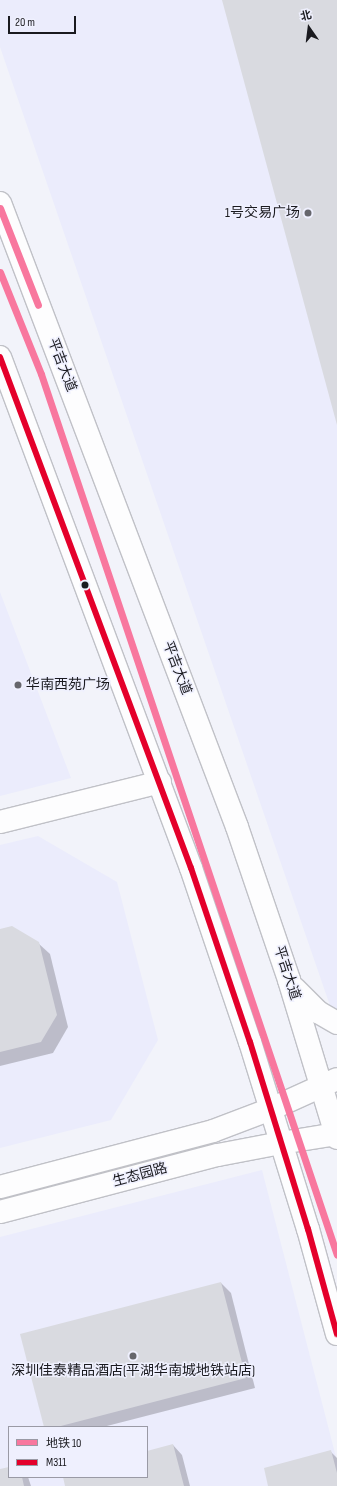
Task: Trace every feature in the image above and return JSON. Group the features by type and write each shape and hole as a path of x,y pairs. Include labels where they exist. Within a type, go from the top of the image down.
{"main road":[{"name":"平吉大道","path":"0,203 237,827 289,980 329,1083 337,1136"},
{"path":"0,357 160,782 271,1109 337,1334"},
{"path":"0,822 160,782"},
{"path":"289,980 318,1012 337,1023"},
{"name":"生态园路","path":"0,1187 213,1131 271,1109 329,1083"},
{"name":"生态园路","path":"0,1212 218,1155 281,1143 337,1136"}],"shaded area":[{"path":"0,0 337,0 337,1026 0,47"},
{"name":"华南西苑广场","path":"0,592 71,778 0,796"},
{"path":"38,836 117,882 158,1040 111,1120 0,1148 0,845"},
{"path":"262,1170 337,1461 337,1486 0,1486 0,1237"}],"building":[{"name":"1号交易广场","path":"222,0 337,0 337,425"},
{"path":"12,926 39,942 57,1015 41,1042 0,1052 0,929"},
{"path":"221,1282 246,1378 61,1426 44,1426 20,1334"},
{"path":"173,1444 184,1486 65,1486 63,1478 148,1478 148,1451"},
{"path":"331,1450 337,1473 337,1486 268,1486 264,1468"},
{"path":"8,1467 8,1478 22,1478 24,1486 0,1486 0,1469"}],"metro line":[{"name":"10","path":"0,208 38,305"},
{"name":"10","path":"0,272 41,374 337,1255"}],"transit line":[{"name":"M311","path":"0,357 191,868 250,1042 308,1229 337,1334"}],"place":[{"name":"1号交易广场","path":"308,213"},
{"name":"华南西苑广场","path":"18,685"},
{"name":"深圳佳泰精品酒店(平湖华南城地铁站店)","path":"133,1356"}]}
